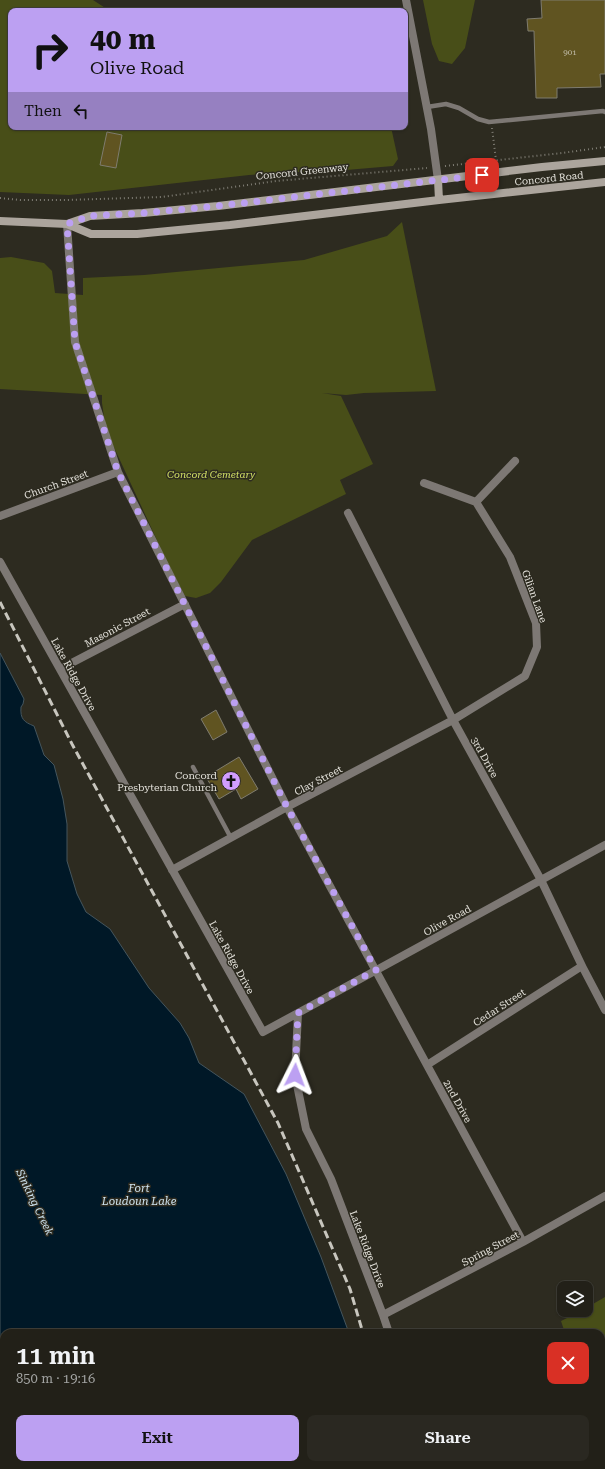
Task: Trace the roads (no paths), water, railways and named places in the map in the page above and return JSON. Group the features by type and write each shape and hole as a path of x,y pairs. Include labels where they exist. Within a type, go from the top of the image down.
{"main road":[{"name":"Concord Road","path":"67,224 90,216 218,206 605,161"},
{"path":"438,180 439,200"},
{"name":"Concord Road","path":"0,221 67,224 91,234 137,234 230,225 605,182"}],"street":[{"path":"408,11 433,136 438,180"},
{"name":"2nd Drive","path":"67,224 75,342 118,472 287,807 523,1242"},
{"path":"424,483 476,502 515,461"},
{"name":"Church Street","path":"0,516 118,472"},
{"name":"Gilian Lane","path":"453,720 525,676 537,647 536,623 510,557 476,502"},
{"name":"3rd Drive","path":"348,513 453,720 541,880 582,966 605,1010"},
{"name":"Lake Ridge Drive","path":"0,562 263,1032 298,1013"},
{"name":"Masonic Street","path":"60,669 185,604"},
{"name":"Clay Street","path":"172,870 287,807 453,720"},
{"name":"Olive Road","path":"298,1013 605,845"},
{"name":"Cedar Street","path":"427,1065 582,966"},
{"name":"Lake Ridge Drive","path":"298,1013 295,1075 306,1129 331,1179 388,1329"},
{"name":"Spring Street","path":"383,1315 523,1242 605,1196"}],"lane":[{"path":"426,107 446,104 459,108 478,119 492,122 604,111 605,106"},
{"path":"193,767 230,838"}],"water":[{"name":"Fort Loudoun Lake","path":"0,653 24,699 21,707 23,720 34,726 44,755 54,765 63,799 67,824 67,861 77,894 86,912 110,929 149,988 180,1023 189,1038 199,1063 244,1094 286,1174 321,1257 348,1329 0,1329"}],"railway":[{"path":"0,602 72,744 278,1123 350,1289 362,1329"}],"place":[{"name":"Concord Presbyterian Church","path":"231,781"}],"park label":[{"name":"Concord Cemetary","path":"211,474"}],"water label":[{"name":"Sinking Creek","path":"35,1202"}]}
